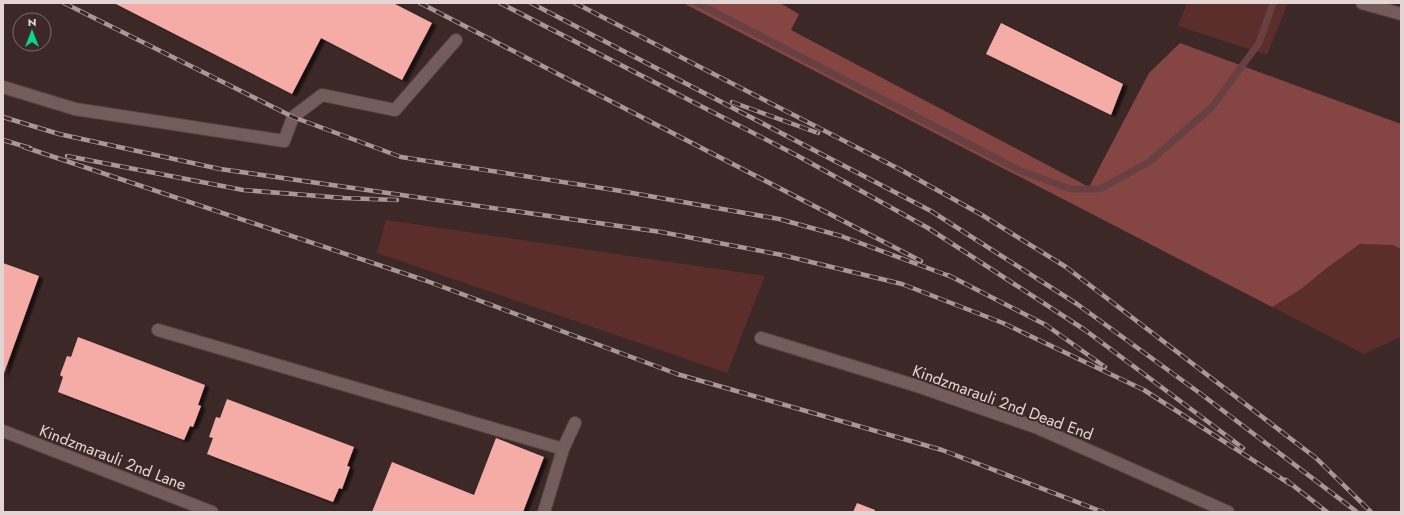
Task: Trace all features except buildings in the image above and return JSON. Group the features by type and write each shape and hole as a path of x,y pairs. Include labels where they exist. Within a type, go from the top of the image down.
{"street":[{"path":"1362,3 1401,14"},
{"path":"3,87 75,109 284,141 293,117 322,95 395,110 456,40"},
{"path":"158,330 563,449"},
{"name":"Kindzmarauli 2nd Dead End","path":"761,338 918,386 1038,428 1228,512"},
{"path":"544,512 563,449 575,423"},
{"name":"Kindzmarauli 2nd Lane","path":"3,431 212,512"}],"shaded area":[{"path":"683,3 780,3 799,14 791,30 1089,187 1149,73 1180,43 1401,124 1401,249 1393,245 1360,244 1301,289 1272,307"},
{"path":"1187,3 1288,3 1267,55 1178,26"},
{"path":"386,220 765,276 727,373 377,253"},
{"path":"1361,244 1393,245 1401,249 1401,337 1364,354 1272,307"}],"waterway":[{"path":"697,3 1021,171 1071,189 1100,189 1149,162 1212,107 1259,43 1273,3"}],"railway":[{"path":"64,3 293,117 401,157 621,191 779,219 841,236 952,277"},
{"path":"420,3 921,261"},
{"path":"500,3 798,156 928,228 1085,330 1243,448"},
{"path":"531,3 931,211 1077,304 1201,394 1357,512"},
{"path":"575,3 901,170 982,215 1066,267 1316,458 1371,512"},
{"path":"732,102 818,133"},
{"path":"3,117 59,134 220,169 661,232 782,255 902,284 1003,323 1144,390 1290,484"},
{"path":"3,140 30,148"},
{"path":"24,147 424,280 677,374 942,450 1103,512"},
{"path":"67,156 243,190 344,198 397,200"},
{"path":"948,275 1046,325 1105,367"},
{"path":"1286,480 1327,512"}]}
